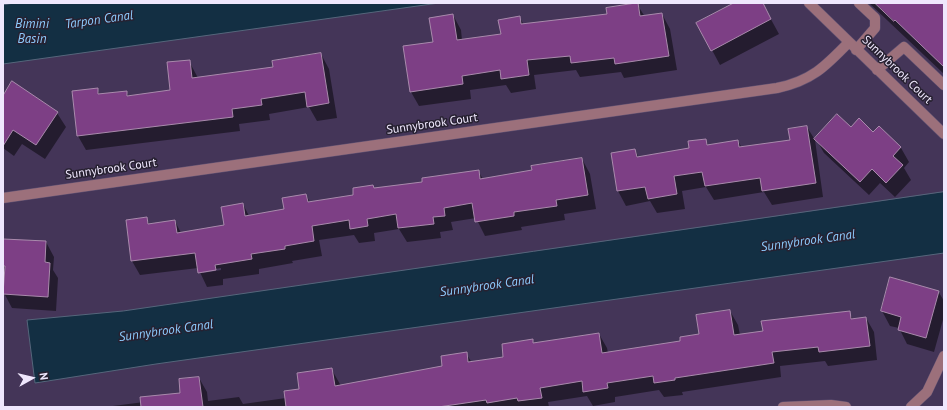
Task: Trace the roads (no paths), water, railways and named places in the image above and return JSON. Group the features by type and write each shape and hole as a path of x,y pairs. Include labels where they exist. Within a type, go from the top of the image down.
{"street":[{"name":"Sunnybrook Court","path":"809,3 944,134"},
{"path":"856,50 875,28 875,18 859,3"},
{"name":"Sunnybrook Court","path":"3,198 777,88 795,84 815,74 849,42"},
{"path":"877,70 904,47 944,85"},
{"path":"911,407 927,392 944,356"},
{"path":"783,407 831,405 846,407"}],"water":[{"name":"Bimini Basin","path":"15,3 439,3 3,64 3,5"},
{"name":"Sunnybrook Canal","path":"944,192 944,253 156,364 35,383 27,320 123,311"}],"water label":[{"name":"Tarpon Canal","path":"99,20"}]}
